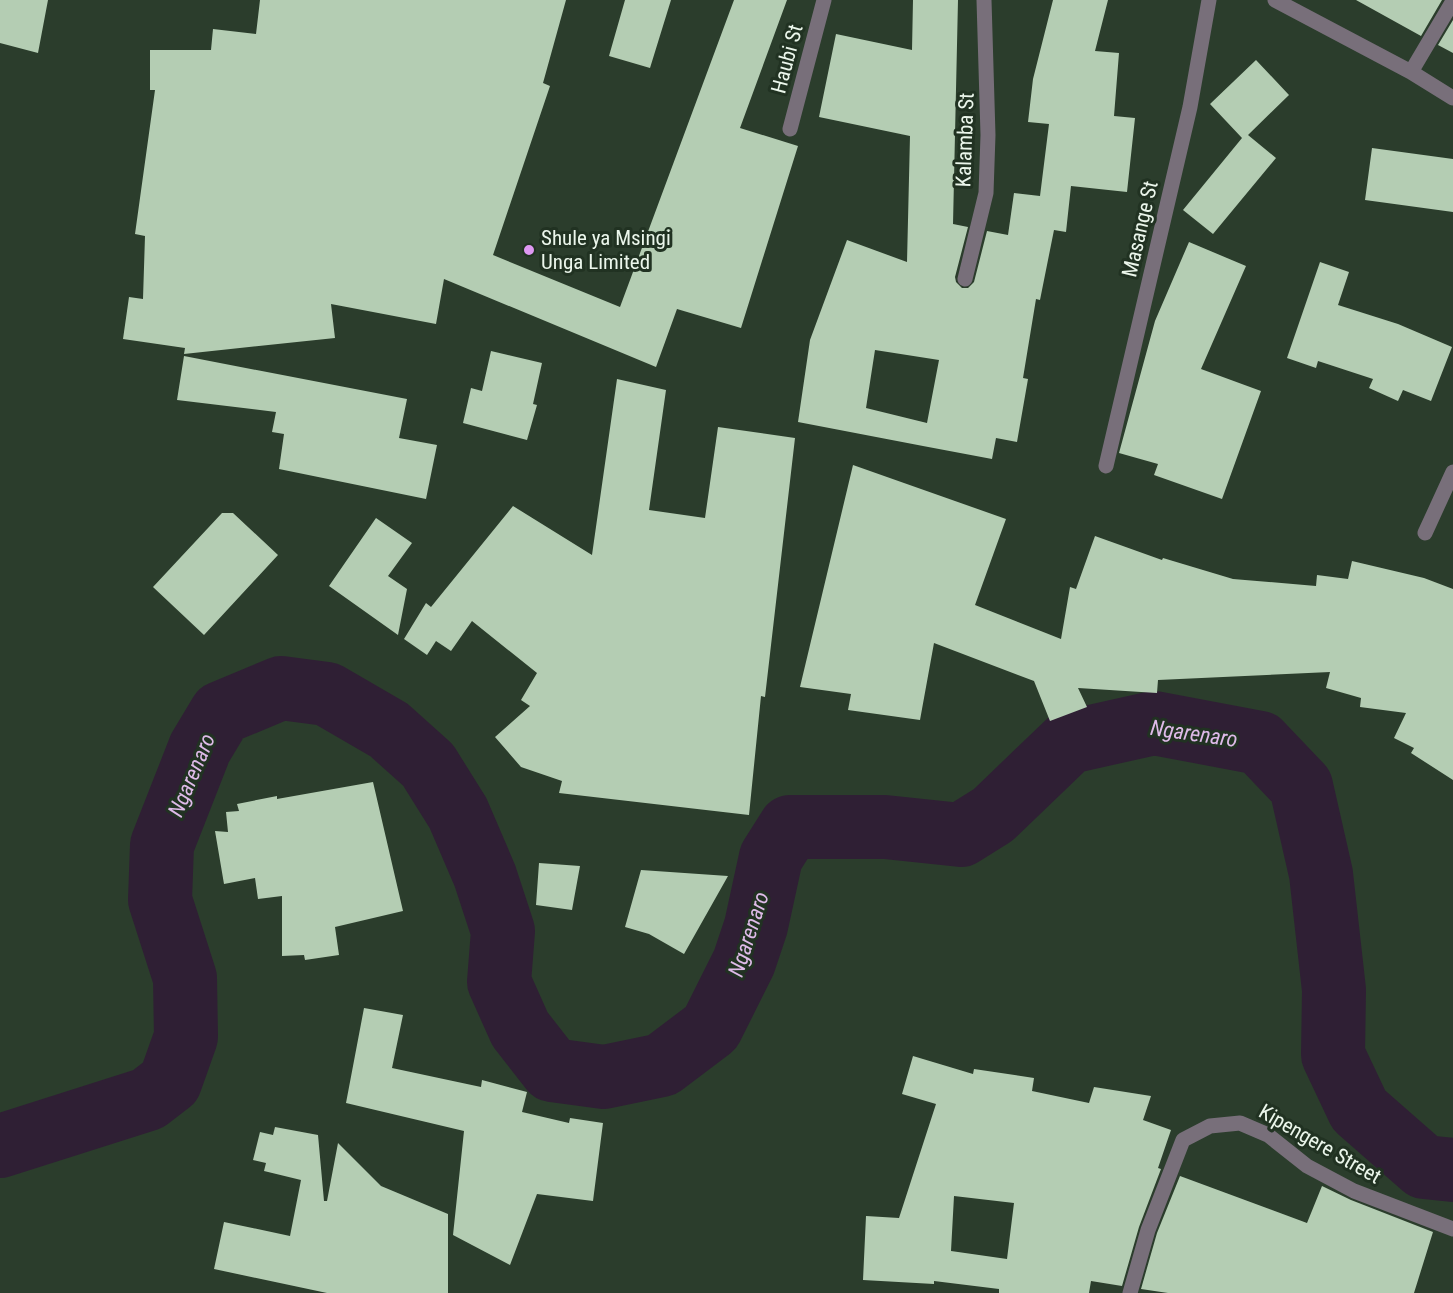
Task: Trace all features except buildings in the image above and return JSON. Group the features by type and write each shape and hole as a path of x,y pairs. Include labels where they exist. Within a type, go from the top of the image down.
{"street":[{"name":"Haubi St","path":"790,129 825,0"},
{"name":"Kalamba St","path":"965,279 986,193 988,112 984,0"},
{"name":"Masange St","path":"1106,466 1190,107 1209,0"},
{"path":"1275,0 1411,72 1453,98"},
{"path":"1411,72 1453,1"},
{"path":"1425,533 1453,472"},
{"name":"Kipengere Street","path":"1130,1293 1148,1230 1183,1140 1210,1126 1240,1123 1268,1135 1307,1166 1354,1191 1453,1229"}],"waterway":[{"name":"Ngarenaro","path":"0,1146 148,1099 170,1082 186,1037 185,978 160,900 162,845 200,748 221,713 281,688 327,694 389,730 428,765 458,813 485,876 503,931 499,982 520,1029 552,1070 604,1077 662,1065 711,1028 744,962 756,926 771,857 790,827 885,827 961,835 993,815 1069,742 1154,723 1260,743 1301,786 1321,874 1334,990 1333,1055 1359,1110 1424,1167 1453,1170"}],"place":[{"name":"Shule ya Msingi Unga Limited","path":"529,250"}]}
